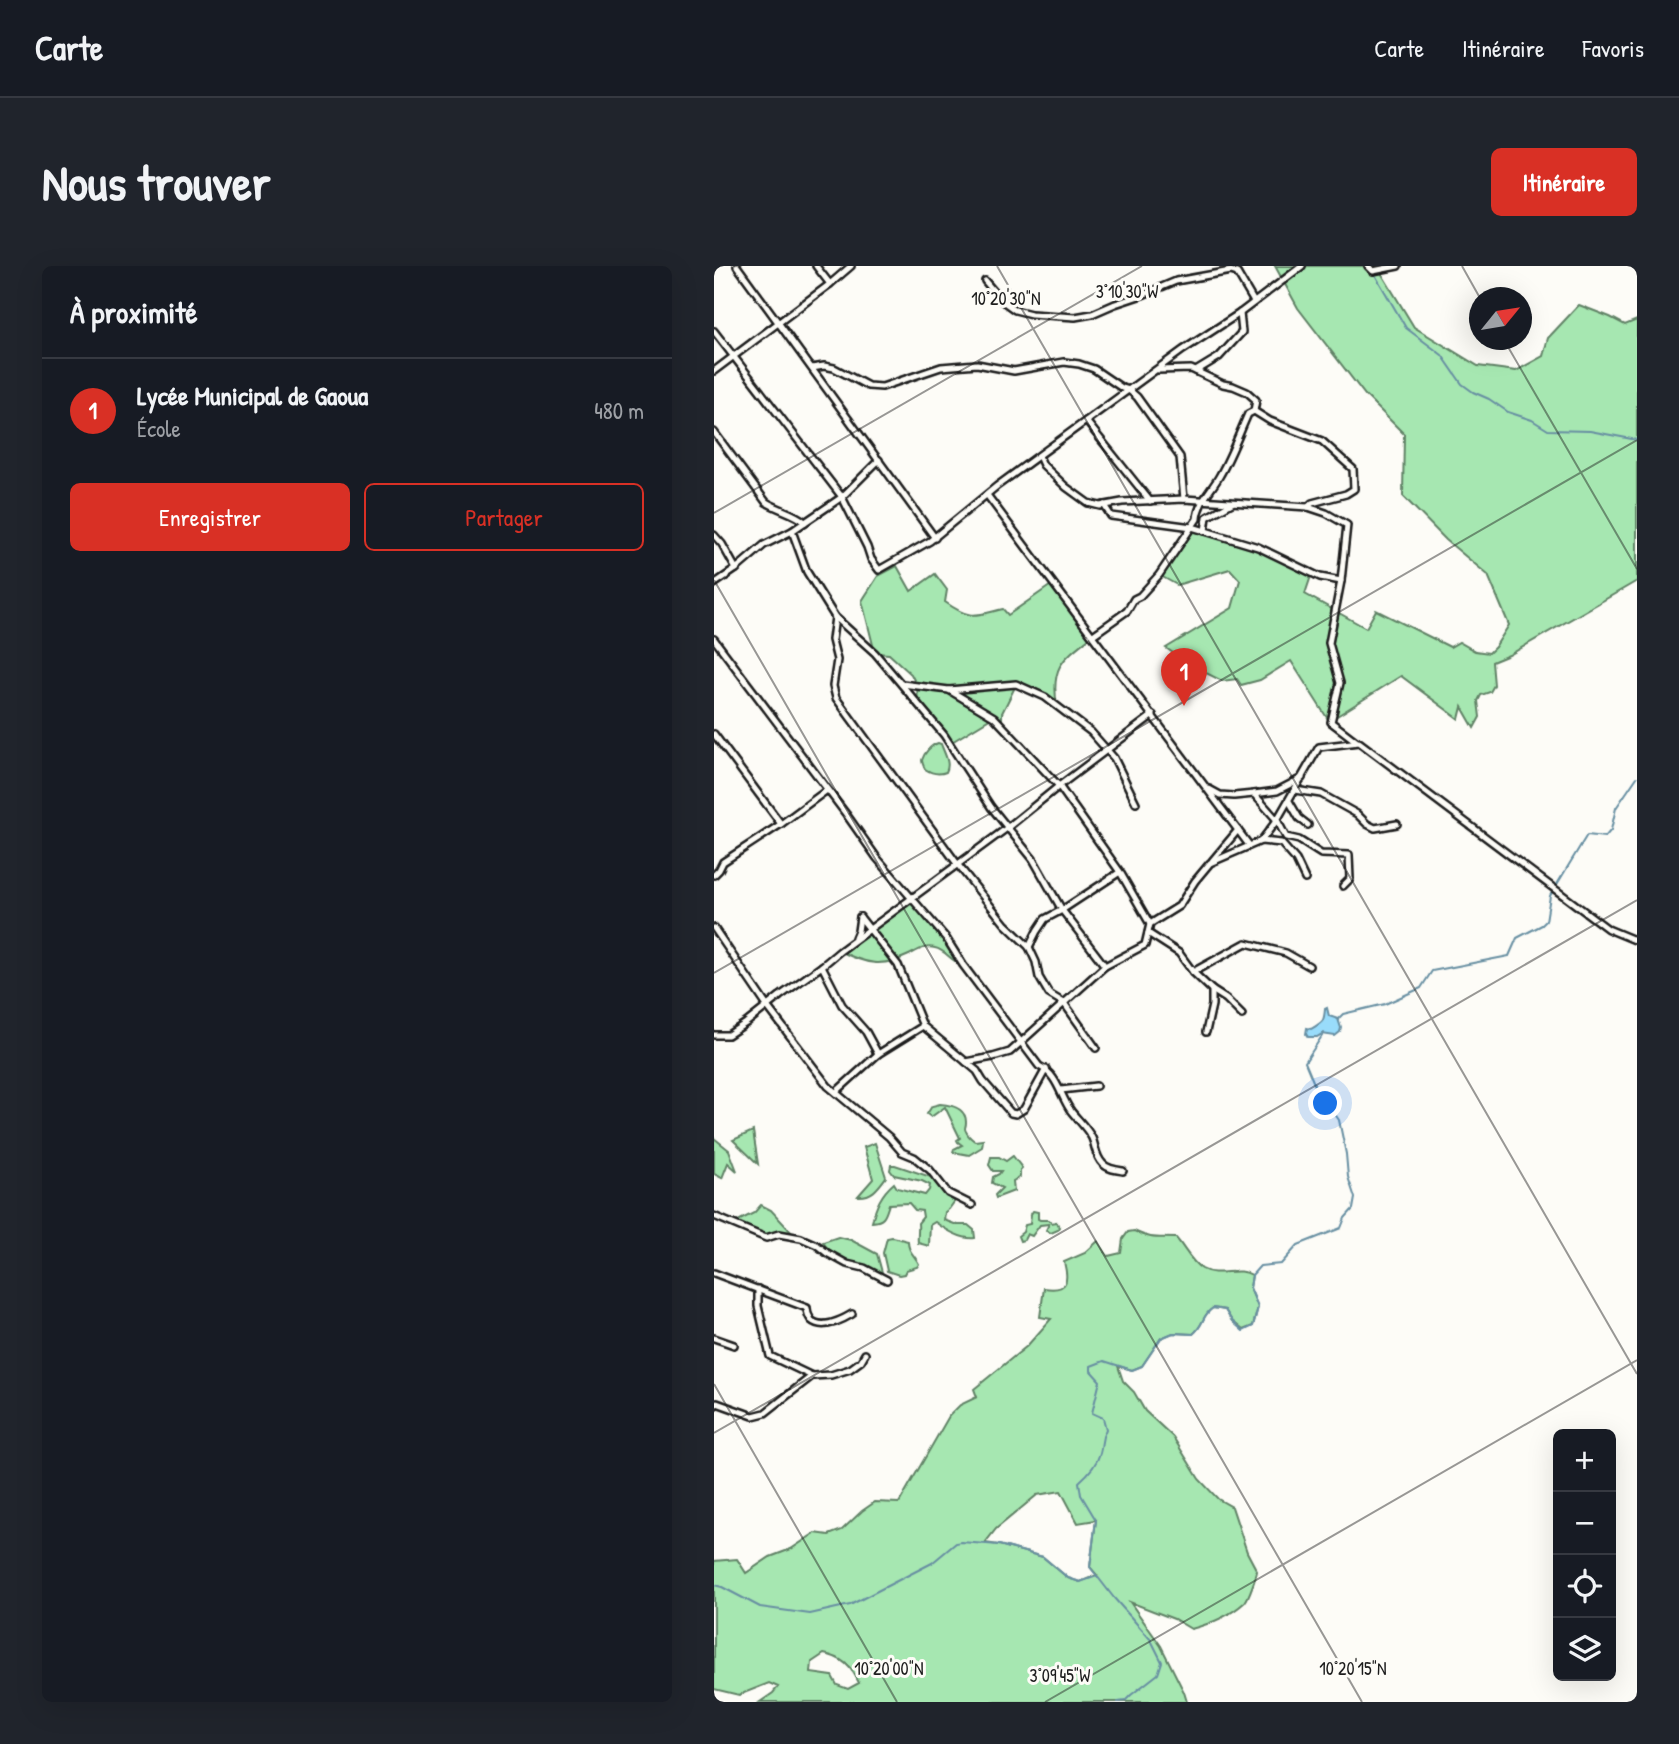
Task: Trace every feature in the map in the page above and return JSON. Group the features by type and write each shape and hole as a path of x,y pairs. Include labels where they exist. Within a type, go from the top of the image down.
{"street":[{"path":"737,266 935,537"},
{"path":"816,266 830,284"},
{"path":"714,371 851,266"},
{"path":"714,331 842,497 871,559 879,570 935,537 1086,421 1302,266"},
{"path":"1368,266 1373,271 1398,266"},
{"path":"985,281 1001,300 1015,310 1031,314 1075,317 1092,314 1176,281 1231,271 1237,273 1254,302"},
{"path":"1196,371 1219,357 1242,332 1240,313"},
{"path":"812,368 834,368 868,386 882,387 941,367 977,364 1014,371 1064,362 1094,369 1137,397 1180,457 1184,499"},
{"path":"1156,370 1191,369 1233,386 1247,392 1256,400 1254,411"},
{"path":"1093,635 1127,611 1134,599 1160,575 1192,527 1197,511 1221,473 1248,414 1254,411"},
{"path":"1254,411 1270,421 1322,441 1353,468 1354,489 1346,494 1312,503 1308,507"},
{"path":"1086,421 1150,501"},
{"path":"714,432 766,502 805,522"},
{"path":"1039,456 1043,465 1076,496 1087,503 1100,506 1122,502 1184,499 1308,507 1347,525 1329,643 1340,683 1331,722 1608,929 1637,942"},
{"path":"714,584 764,545 792,531 842,497 879,460"},
{"path":"987,495 1249,845"},
{"path":"1205,531 1207,517 1234,502"},
{"path":"1104,505 1111,516 1192,527 1258,547 1320,577 1340,581"},
{"path":"792,531 807,572 835,617 875,653 950,743 991,807 1033,859 1062,910 1105,966"},
{"path":"714,535 736,569"},
{"path":"835,617 832,640 836,660 833,687 836,698 958,864 1005,924 1029,947 1039,977 1049,994 1064,1003 1096,1048"},
{"path":"714,639 877,858 946,939 1040,1066 1046,1069 1064,1101 1092,1139 1101,1162 1108,1168 1123,1171"},
{"path":"902,684 949,690 1016,684 1045,697 1091,732 1114,758 1136,803"},
{"path":"949,690 993,717 1059,786 1120,872 1150,924 1145,945 1105,966 1010,1052 966,1062"},
{"path":"714,1035 727,1035 746,1023 1153,715"},
{"path":"714,734 781,824"},
{"path":"1261,841 1289,801 1319,747 1359,742"},
{"path":"1207,788 1220,795 1255,794 1277,791 1302,778"},
{"path":"714,875 723,862 827,790"},
{"path":"1295,790 1321,794 1357,814 1375,828 1397,824"},
{"path":"1255,794 1277,820 1286,838 1299,840 1321,854 1349,855 1350,879 1343,886"},
{"path":"1289,801 1299,818 1308,825"},
{"path":"1150,924 1180,906 1195,881 1238,830"},
{"path":"1210,863 1261,841 1281,843 1296,860 1305,879"},
{"path":"1029,947 1045,919 1120,872"},
{"path":"854,941 860,917 898,965 923,1026 977,1071 1011,1113 1016,1114 1024,1109 1046,1069"},
{"path":"714,928 767,1006 826,1084 890,1137 902,1152 914,1157 930,1170 948,1193 972,1206"},
{"path":"1148,933 1179,953 1193,972 1242,1015"},
{"path":"1193,972 1246,943 1286,953 1309,966"},
{"path":"822,967 842,1005 866,1032 878,1054"},
{"path":"1206,1032 1212,1005 1212,990"},
{"path":"836,1092 878,1054 923,1026"},
{"path":"1060,1090 1096,1086"},
{"path":"714,1216 766,1238 779,1234 801,1238 847,1264 864,1268 887,1280"},
{"path":"714,1273 807,1308 811,1320 816,1322 840,1322 852,1314"},
{"path":"758,1289 758,1306 770,1356 812,1376 831,1375 850,1369 865,1354"},
{"path":"714,1338 734,1345"},
{"path":"714,1406 717,1403 753,1416 765,1413 812,1376"}],"green space":[{"path":"1275,266 1377,266 1414,327 1478,366 1516,371 1543,356 1548,338 1579,305 1625,325 1637,320 1637,581 1509,655 1492,662 1494,685 1490,692 1481,695 1478,701 1480,717 1474,728 1462,707 1459,719 1401,676 1329,721 1291,661 1260,680 1241,685 1237,679 1222,681 1190,665 1166,648 1232,608 1240,580 1230,569 1177,585 1159,575 1192,527 1258,547 1312,573 1305,594 1366,628 1376,610 1450,647 1459,642 1475,651 1489,653 1509,625 1488,575 1446,540 1403,496 1404,434 1365,395 1298,308"},
{"path":"897,566 911,591 935,574 947,590 945,602 972,615 1003,609 1008,615 1054,583 1093,635 1062,664 1056,681 1057,706 1016,685 1002,713 1002,725 993,717 950,743 918,703 917,686 911,674 889,654 875,653 862,601 878,576"},
{"path":"938,743 941,744 948,765 946,772 925,769 922,760 928,750"},
{"path":"911,899 932,921 963,965 939,949 931,947 882,963 858,959 840,951"},
{"path":"932,1106 954,1106 964,1113 965,1129 975,1141 983,1140 982,1147 969,1155 953,1152 962,1145 957,1140 960,1138 945,1107 931,1117 927,1114"},
{"path":"753,1131 758,1164 733,1140"},
{"path":"714,1138 729,1150 737,1171 728,1163 722,1178 714,1174"},
{"path":"875,1143 886,1177 871,1193 858,1196 873,1179 864,1147"},
{"path":"1013,1156 1022,1168 1020,1177 1013,1181 1014,1191 996,1198 995,1195 1002,1188 992,1183 993,1177 1001,1171 993,1171 989,1165 991,1157 1006,1161"},
{"path":"891,1165 937,1179 957,1198 945,1212 944,1220 957,1225 968,1225 974,1230 975,1238 960,1236 935,1222 930,1225 929,1246 918,1243 918,1223 923,1217 922,1211 915,1210 909,1203 889,1204 884,1217 872,1222 880,1201 894,1183 897,1188 925,1195 929,1190 930,1185 922,1181 894,1175 890,1170"},
{"path":"761,1205 771,1210 794,1235 766,1236 734,1223 754,1213"},
{"path":"1033,1211 1038,1212 1038,1219 1056,1222 1060,1227 1051,1233 1046,1230 1049,1224 1040,1225 1032,1236 1027,1234 1024,1240 1020,1241 1018,1236 1025,1225 1030,1224"},
{"path":"1134,1231 1155,1238 1176,1238 1202,1269 1252,1275 1250,1288 1258,1307 1253,1326 1243,1330 1232,1321 1225,1310 1213,1308 1193,1334 1173,1333 1161,1338 1142,1366 1132,1370 1118,1366 1123,1381 1134,1392 1145,1411 1173,1437 1199,1479 1218,1499 1232,1507 1247,1552 1257,1571 1245,1602 1219,1619 1191,1629 1174,1619 1130,1602 1161,1646 1187,1702 760,1702 778,1687 769,1683 739,1695 714,1689 714,1561 737,1559 746,1573 815,1533 829,1535 842,1530 875,1502 899,1503 949,1416 960,1405 977,1397 974,1389 1027,1346 1051,1319 1040,1317 1044,1288 1058,1288 1065,1284 1064,1262 1085,1253 1098,1241 1108,1256 1121,1253 1123,1239 1128,1232","holes":["1061,1491 1078,1523 1096,1520 1090,1567 1097,1575 1080,1582 1068,1578 1043,1557 985,1543 996,1529 1037,1495","824,1654 846,1664 859,1683 848,1689 837,1685 832,1676 811,1673 812,1662"]},
{"path":"838,1237 851,1240 877,1254 883,1276 833,1253 823,1242"},
{"path":"887,1238 908,1241 919,1264 917,1267 899,1275 887,1271 883,1253"}],"water":[{"path":"1327,1008 1329,1016 1338,1019 1340,1032 1335,1036 1322,1034 1308,1037 1307,1028 1311,1029 1320,1023"}],"waterway":[{"path":"1374,273 1406,328 1442,355 1462,384 1473,392 1548,430 1590,431 1637,440"},
{"path":"1556,886 1587,835 1605,837 1611,830 1616,808 1637,777"},
{"path":"1338,1019 1343,1014 1385,1004 1421,988 1432,971 1509,956 1517,938 1546,921 1553,890"},
{"path":"1118,1702 1125,1701 1158,1674 1162,1662 1151,1640 1090,1567 1096,1520 1081,1495 1079,1482 1097,1461 1106,1429 1103,1418 1092,1413 1100,1381 1091,1371 1091,1366 1104,1361 1132,1370 1142,1366 1161,1338 1173,1333 1193,1334 1213,1308 1225,1310 1243,1331 1253,1326 1258,1307 1250,1288 1252,1275 1260,1266 1281,1264 1298,1245 1341,1228 1353,1209 1355,1198 1348,1177 1339,1120 1315,1086 1305,1062 1324,1033"},
{"path":"714,1585 760,1607 810,1614 850,1605 932,1563 956,1543 961,1542 999,1545 1043,1557 1068,1578 1080,1582 1097,1576"}],"place":[{"name":"Lycée Municipal de Gaoua","path":"1184,706"}]}
